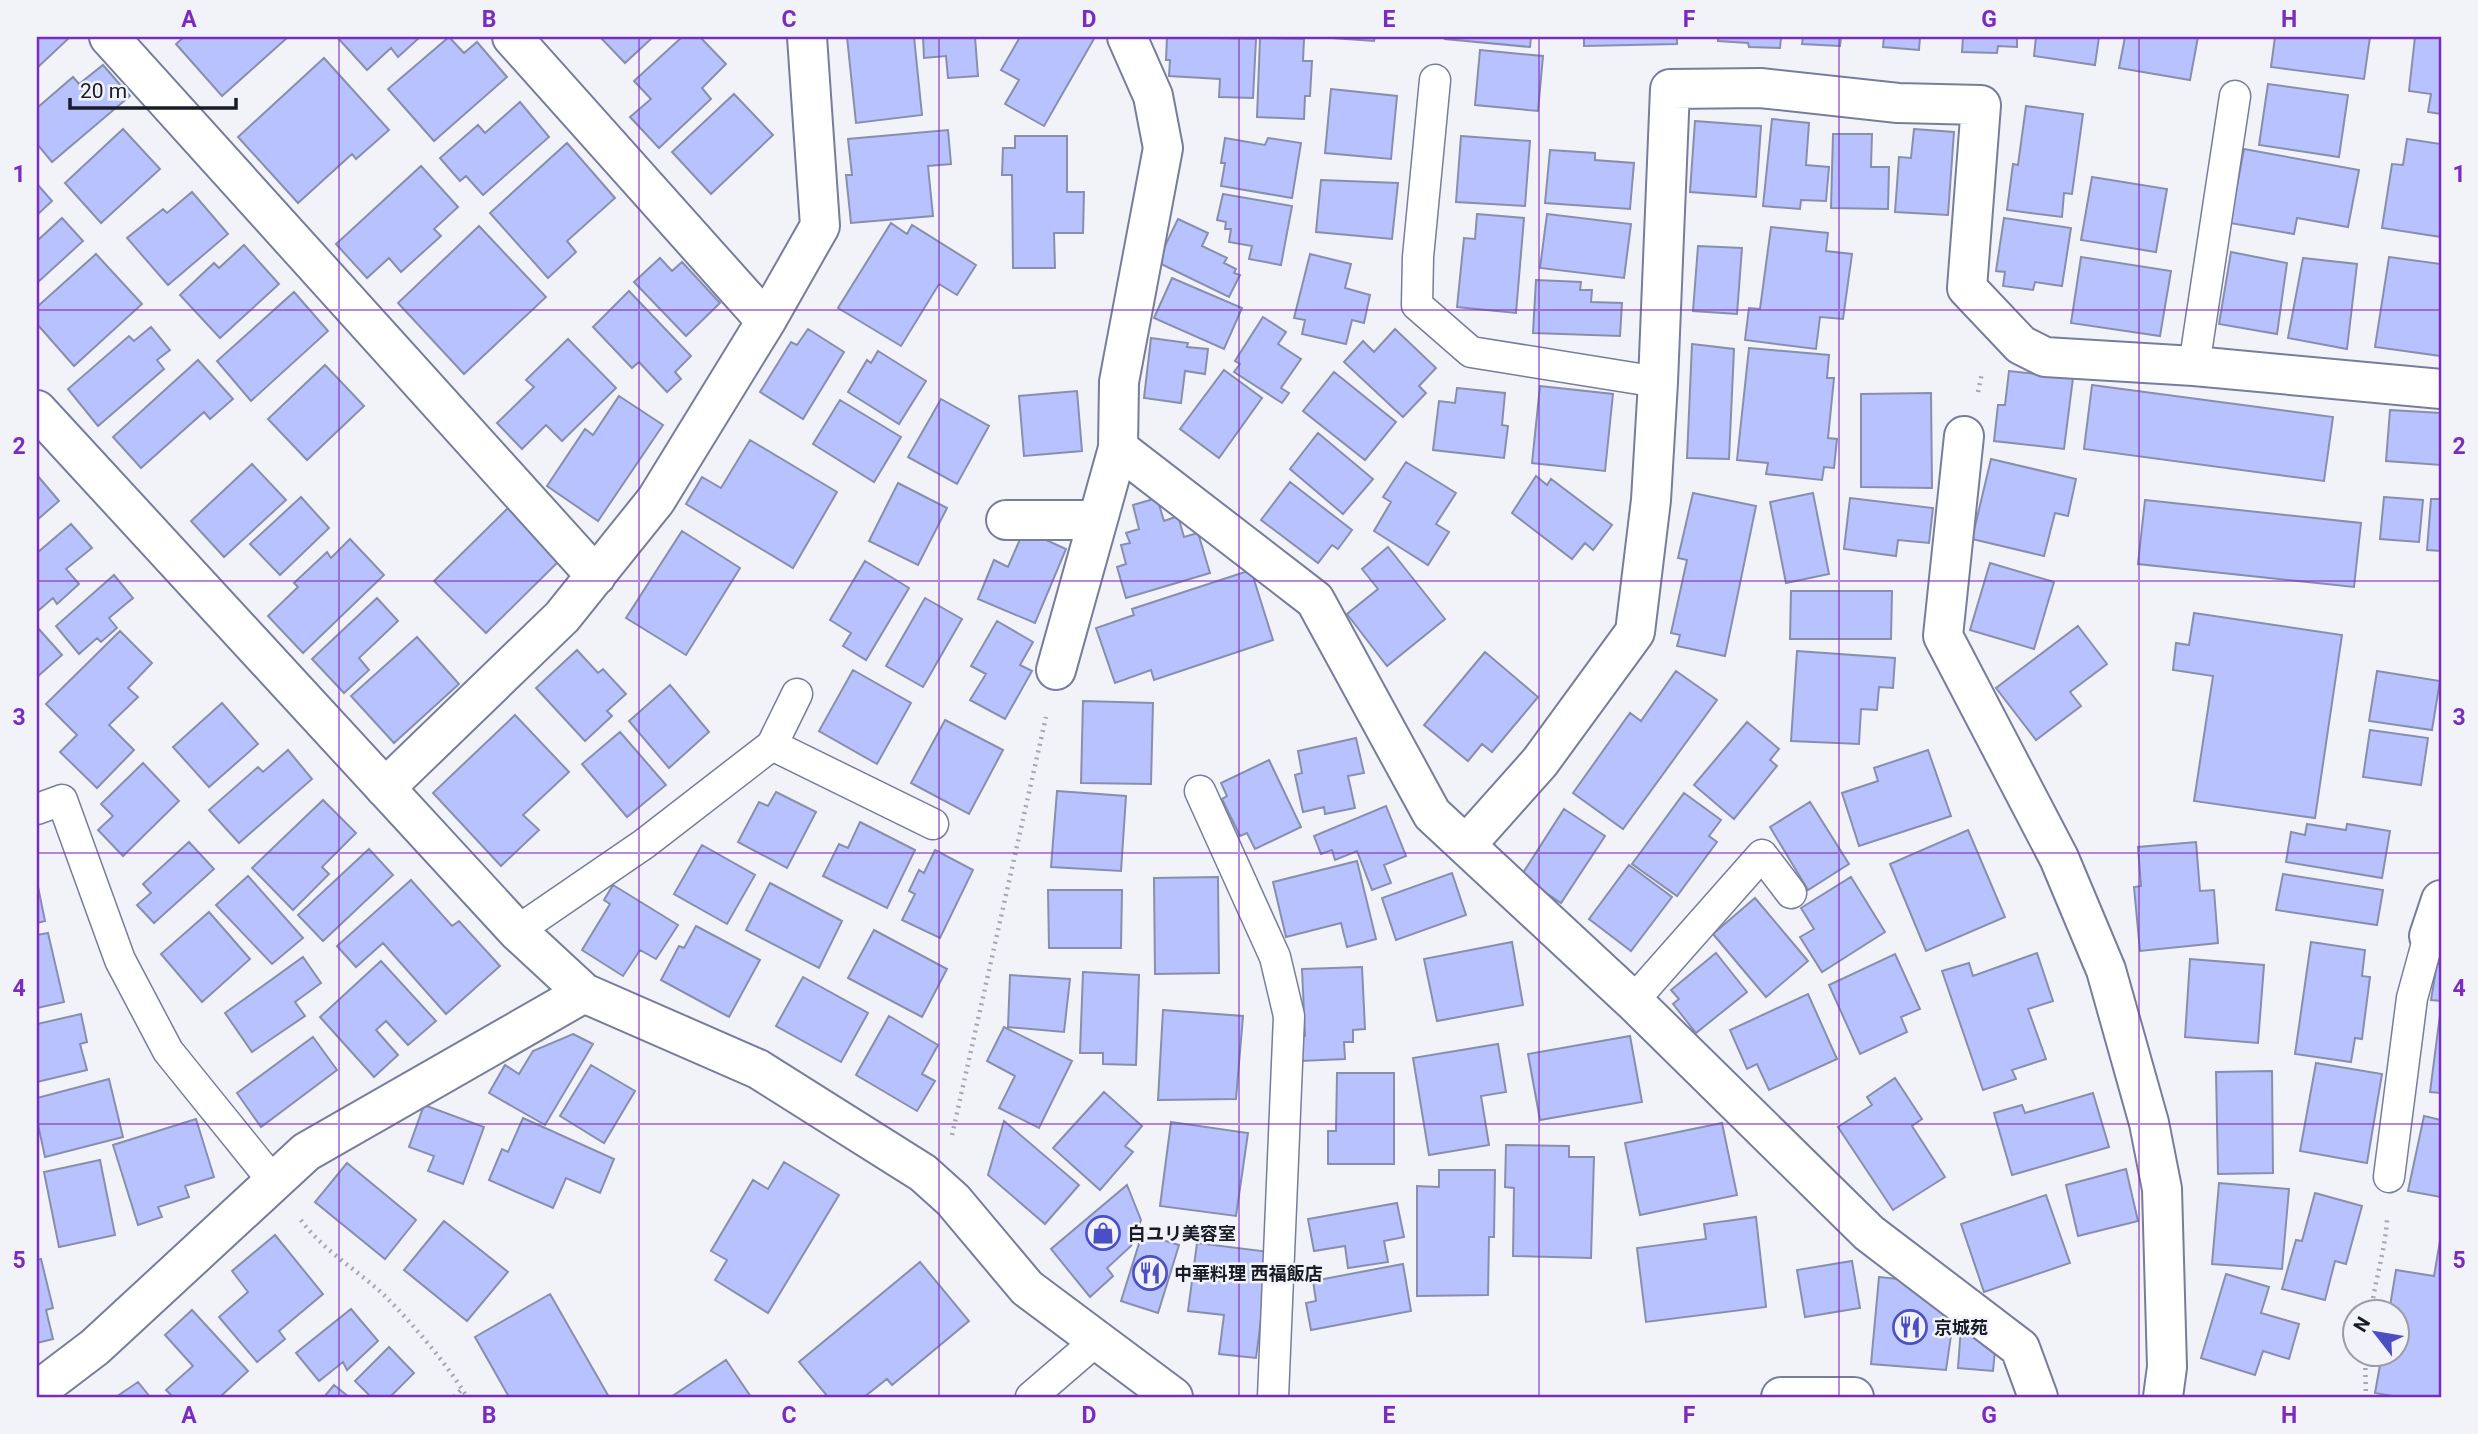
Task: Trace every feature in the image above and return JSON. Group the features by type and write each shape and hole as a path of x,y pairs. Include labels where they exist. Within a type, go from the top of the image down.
{"street":[{"path":"109,37 596,576"},
{"path":"512,37 766,321"},
{"path":"386,788 562,617 656,500 766,321 820,226 807,37"},
{"path":"1056,670 1118,448 1119,382 1163,148 1153,96 1127,37"},
{"path":"1466,845 1540,762 1635,632 1651,500 1670,89 1760,88 1898,103 1981,105 1967,288 2021,345 2045,356 2194,366 2441,389"},
{"path":"37,410 517,931 584,993 758,1069 923,1173 941,1187 1027,1287 1173,1397"},
{"path":"1964,436 1943,636 2059,858 2106,970 2149,1123 2162,1189 2167,1367 2163,1397"},
{"path":"1118,448 1315,600 1432,814 1633,1001 1869,1233 2020,1348 2038,1397"},
{"path":"1006,520 1098,520"},
{"path":"2435,937 2441,900"},
{"path":"37,1391 95,1347 306,1152 584,993"},
{"path":"1781,1397 1854,1397"}],"lane":[{"path":"1435,80 1418,257 1417,305 1471,352 1658,382"},
{"path":"2194,366 2235,96"},
{"path":"517,931 644,845 772,745 797,694"},
{"path":"772,745 933,824"},
{"path":"1200,791 1275,957 1289,1016 1273,1397"},
{"path":"37,809 62,800 120,960 168,1051 273,1181"},
{"path":"1633,1001 1762,855 1791,893"},
{"path":"2389,1177 2412,998 2435,937"},
{"path":"1031,1397 1096,1341"}],"path":[{"path":"941,1187 1056,670"},
{"path":"2373,1298 2385,1243 2389,1177"},
{"path":"311,1234 385,1296 467,1397"},
{"path":"2365,1368 2366,1397"},
{"path":"454,1397 462,1389"}],"building":[{"path":"37,37 70,37 37,68"},
{"path":"184,37 288,37 222,96 176,44"},
{"path":"337,37 420,37 398,57 391,48 367,70"},
{"path":"449,37 464,53 477,42 507,77 434,141 388,89"},
{"path":"600,37 653,37 625,63"},
{"path":"682,37 700,37 726,64 702,88 711,99 659,148 630,117 651,99 634,81"},
{"path":"847,37 914,37 922,115 856,123"},
{"path":"923,37 975,37 978,76 948,78 946,56 924,58"},
{"path":"1020,37 1095,37 1044,126 1005,104 1019,80 1001,70"},
{"path":"1167,37 1256,39 1253,98 1219,97 1220,79 1169,76 1170,60 1166,60"},
{"path":"1317,37 1375,37 1374,41"},
{"path":"1445,37 1531,37 1530,47"},
{"path":"1584,37 1677,37 1677,44 1584,46"},
{"path":"1718,37 1781,37 1780,48 1749,47 1748,43 1718,41"},
{"path":"1803,37 1841,37 1840,46 1802,44"},
{"path":"1884,37 1920,37 1919,50 1883,47"},
{"path":"1963,37 2017,37 2017,47 1998,46 1997,53 1962,52"},
{"path":"2036,37 2099,37 2095,65 2034,56"},
{"path":"2125,37 2198,37 2190,80 2119,68"},
{"path":"2275,37 2370,37 2364,79 2271,67"},
{"path":"2415,37 2441,37 2441,114 2428,112 2431,94 2409,91"},
{"path":"1260,38 1304,39 1303,61 1312,61 1310,96 1305,96 1304,119 1257,117"},
{"path":"1480,50 1543,56 1538,111 1475,105"},
{"path":"324,58 389,130 356,159 352,154 298,203 238,137"},
{"path":"103,65 130,96 52,162 37,144 37,108 73,77 79,84"},
{"path":"2268,84 2348,95 2339,157 2259,145"},
{"path":"1331,89 1397,96 1391,159 1325,153"},
{"path":"734,94 773,135 711,194 672,152"},
{"path":"520,102 549,137 483,195 466,176 460,181 440,158 478,125 485,133"},
{"path":"2026,106 2083,114 2072,194 2064,193 2062,217 2007,210 2013,164 2018,165"},
{"path":"1772,119 1809,123 1806,165 1829,167 1826,201 1801,200 1800,209 1763,206"},
{"path":"1695,121 1761,126 1756,197 1690,192"},
{"path":"123,129 160,169 101,223 65,183"},
{"path":"1914,129 1954,132 1948,215 1895,212 1899,157 1911,158"},
{"path":"948,130 951,164 928,166 933,216 851,223 846,175 852,175 848,139"},
{"path":"1833,134 1872,134 1871,167 1889,167 1888,209 1831,208"},
{"path":"1015,136 1067,136 1067,192 1084,192 1083,233 1054,233 1055,268 1013,268 1012,175 1002,175 1003,148 1015,148"},
{"path":"1461,136 1530,141 1525,206 1456,202"},
{"path":"1225,138 1265,145 1268,138 1301,143 1292,198 1221,186"},
{"path":"2407,139 2441,144 2441,237 2382,228 2392,164 2403,165"},
{"path":"567,143 615,198 567,241 576,252 548,278 490,213"},
{"path":"2244,149 2359,170 2348,227 2297,218 2294,234 2230,223"},
{"path":"1550,150 1595,153 1595,160 1634,163 1630,209 1545,203"},
{"path":"421,166 458,207 434,229 441,236 401,272 389,258 367,278 336,244"},
{"path":"2092,177 2167,189 2156,252 2081,240"},
{"path":"1321,180 1398,183 1392,239 1316,232"},
{"path":"37,184 52,201 37,215"},
{"path":"192,192 228,234 168,285 127,238 163,209 167,213"},
{"path":"1223,194 1292,206 1281,265 1249,259 1252,246 1229,242 1231,229 1225,229 1226,222 1217,220"},
{"path":"1477,214 1524,218 1516,313 1457,307 1464,238 1475,239"},
{"path":"1547,214 1631,224 1624,278 1540,268"},
{"path":"62,218 83,241 37,283 37,241"},
{"path":"2004,218 2071,228 2062,286 2035,282 2033,290 2003,286 2005,272 1996,271"},
{"path":"1178,219 1208,233 1202,246 1227,258 1224,263 1236,269 1234,273 1240,275 1229,297 1157,262"},
{"path":"891,223 907,234 912,225 976,265 957,295 939,284 901,346 838,308"},
{"path":"479,226 546,297 464,374 398,303"},
{"path":"1771,227 1828,233 1826,251 1852,254 1843,319 1820,317 1816,349 1745,340 1749,308 1760,309"},
{"path":"244,245 279,284 220,338 180,295 214,263 219,268"},
{"path":"1698,246 1742,248 1737,314 1693,311"},
{"path":"2231,252 2287,263 2277,334 2219,324"},
{"path":"96,254 142,304 74,366 37,324 37,307"},
{"path":"1310,254 1351,264 1345,288 1370,295 1364,323 1352,320 1346,344 1302,334 1305,320 1294,318"},
{"path":"2081,257 2171,271 2160,336 2071,323"},
{"path":"2389,257 2441,264 2441,356 2375,347"},
{"path":"660,258 672,271 682,262 720,303 686,336 634,282"},
{"path":"2303,258 2357,264 2347,349 2288,338"},
{"path":"1172,278 1242,308 1224,349 1154,318"},
{"path":"1536,280 1581,282 1580,290 1592,290 1591,302 1622,303 1620,336 1533,333"},
{"path":"629,291 691,356 675,372 681,379 667,392 639,362 632,368 593,327"},
{"path":"294,292 328,331 251,401 217,361"},
{"path":"1263,317 1286,332 1278,344 1301,359 1281,388 1289,393 1282,403 1234,372 1240,364 1235,361"},
{"path":"151,327 170,350 157,360 164,369 98,426 68,389 129,336 134,341"},
{"path":"808,329 844,352 803,419 760,392 791,342 797,345"},
{"path":"1395,329 1436,368 1419,386 1426,393 1403,417 1344,362 1363,341 1374,352"},
{"path":"1151,338 1188,343 1187,347 1208,349 1205,374 1185,371 1181,403 1144,398"},
{"path":"568,339 616,388 562,441 546,425 522,449 497,423 534,387 526,380"},
{"path":"1692,344 1734,349 1729,459 1687,458"},
{"path":"1749,348 1829,355 1827,378 1834,378 1828,438 1837,439 1834,468 1824,467 1822,480 1766,474 1768,463 1737,460"},
{"path":"878,351 926,381 899,424 848,392 867,360 871,363"},
{"path":"198,360 233,399 210,419 204,412 141,468 113,437"},
{"path":"325,365 364,406 307,460 268,419"},
{"path":"1224,370 1262,398 1219,458 1180,429"},
{"path":"2009,371 2073,378 2064,449 1994,441 1998,405 2005,405"},
{"path":"1334,372 1396,422 1365,460 1303,411"},
{"path":"2092,385 2333,417 2324,481 2084,449"},
{"path":"1540,386 1613,394 1605,471 1532,463"},
{"path":"1457,388 1505,393 1502,425 1508,426 1504,458 1433,450 1439,401 1455,403"},
{"path":"1077,391 1082,451 1024,456 1019,396"},
{"path":"1931,393 1932,488 1861,487 1861,394"},
{"path":"619,396 663,425 598,521 547,486 585,429 593,435"},
{"path":"941,399 989,426 957,484 908,457"},
{"path":"840,400 901,437 874,482 813,444"},
{"path":"2390,410 2441,413 2441,465 2386,461"},
{"path":"1318,433 1373,479 1343,514 1290,469"},
{"path":"750,440 837,492 793,568 686,504 702,477 721,488"},
{"path":"1991,459 2076,479 2068,516 2055,513 2044,556 1972,539"},
{"path":"1406,462 1456,493 1436,524 1449,532 1428,565 1374,531 1391,502 1383,497"},
{"path":"252,464 286,500 224,557 191,521"},
{"path":"37,475 59,501 37,520"},
{"path":"1536,476 1547,485 1551,479 1612,525 1593,550 1585,543 1572,559 1512,513"},
{"path":"1290,482 1352,530 1338,549 1332,545 1318,563 1261,520"},
{"path":"898,483 947,508 918,565 869,541"},
{"path":"1693,493 1756,506 1725,656 1677,646 1680,635 1671,633 1687,560 1678,558"},
{"path":"1813,493 1829,574 1786,583 1770,502"},
{"path":"301,497 329,528 280,575 250,544"},
{"path":"2384,497 2423,500 2419,542 2380,539"},
{"path":"1157,498 1164,521 1178,516 1184,537 1198,533 1210,573 1126,598 1117,567 1126,564 1121,545 1130,543 1126,533 1139,529 1133,505"},
{"path":"1850,498 1933,508 1929,543 1898,540 1896,556 1844,549"},
{"path":"2431,499 2441,499 2441,551 2427,550"},
{"path":"2145,500 2361,523 2354,587 2138,564"},
{"path":"508,508 560,560 486,633 434,581"},
{"path":"71,524 92,548 66,569 79,584 57,604 53,598 39,610 37,553"},
{"path":"1024,530 1066,549 1035,623 978,599 994,560 1008,567"},
{"path":"682,531 740,568 686,655 626,618"},
{"path":"350,539 384,575 303,653 268,616 298,587 294,583 327,552 331,558"},
{"path":"1388,547 1445,619 1387,666 1347,614 1378,589 1362,569"},
{"path":"865,561 909,588 866,660 843,646 851,633 830,620"},
{"path":"1990,563 2054,582 2034,649 1970,630"},
{"path":"1251,570 1273,640 1154,680 1151,670 1115,683 1096,628 1134,615 1132,609"},
{"path":"114,575 133,598 109,618 117,628 101,642 97,638 79,654 56,626"},
{"path":"1791,591 1892,591 1891,639 1790,639"},
{"path":"377,598 398,621 359,658 369,670 344,693 312,659"},
{"path":"925,598 962,619 923,687 886,666"},
{"path":"2194,613 2342,635 2315,818 2194,801 2213,676 2173,670 2176,643 2189,645"},
{"path":"997,621 1033,642 1020,665 1032,671 1005,719 970,700 986,674 971,666"},
{"path":"2078,626 2107,664 2070,692 2081,706 2036,740 1996,688"},
{"path":"37,627 62,655 37,677"},
{"path":"120,631 152,663 128,688 138,697 109,725 134,750 97,788 60,752 77,735 46,704"},
{"path":"417,637 459,684 394,743 351,696"},
{"path":"577,650 598,673 603,669 626,694 607,711 612,716 585,741 536,688"},
{"path":"1797,651 1895,658 1893,688 1879,687 1877,710 1861,709 1859,744 1791,741"},
{"path":"1485,652 1538,697 1492,752 1482,744 1468,761 1424,725"},
{"path":"853,670 911,703 877,764 819,731"},
{"path":"1676,671 1717,700 1623,829 1573,793 1630,713 1641,721"},
{"path":"2377,671 2440,681 2432,730 2369,721"},
{"path":"670,685 709,732 669,768 629,721"},
{"path":"1083,701 1153,703 1151,784 1081,783"},
{"path":"222,703 258,744 209,787 173,747"},
{"path":"515,715 569,772 523,815 539,830 501,866 433,793"},
{"path":"945,720 1003,750 969,814 911,783"},
{"path":"1747,722 1779,749 1770,760 1777,766 1734,819 1694,785"},
{"path":"2370,730 2428,738 2421,785 2363,777"},
{"path":"620,732 666,785 627,817 582,764"},
{"path":"1356,738 1364,773 1348,776 1355,808 1325,814 1324,807 1303,812 1295,775 1302,773 1298,751"},
{"path":"288,750 312,779 239,843 209,810 258,767 263,772"},
{"path":"1928,750 1951,816 1859,846 1842,793 1878,781 1874,768"},
{"path":"1269,760 1301,827 1255,849 1247,833 1240,836 1222,799 1227,796 1221,783"},
{"path":"143,763 179,801 123,856 98,830 113,816 101,804"},
{"path":"1057,791 1126,796 1121,871 1051,867"},
{"path":"776,792 816,812 787,868 738,842 759,802 768,806"},
{"path":"1684,793 1721,820 1709,836 1717,842 1677,896 1632,864"},
{"path":"323,800 356,833 322,867 329,874 293,910 252,868"},
{"path":"1810,802 1849,864 1808,890 1770,827"},
{"path":"1386,806 1406,856 1384,865 1391,883 1372,890 1357,851 1335,860 1332,850 1321,854 1314,836"},
{"path":"1564,809 1605,836 1561,903 1521,876"},
{"path":"860,822 915,850 887,908 823,876 839,844 848,848"},
{"path":"2307,824 2346,830 2347,824 2390,831 2382,878 2286,862 2291,832 2305,835"},
{"path":"1968,830 2005,917 1926,951 1890,864"},
{"path":"189,842 214,869 154,923 137,905 151,893 143,884"},
{"path":"2196,842 2200,891 2214,890 2218,943 2140,951 2134,887 2141,886 2138,847"},
{"path":"702,845 755,875 727,924 674,894"},
{"path":"369,849 393,875 323,941 298,915"},
{"path":"935,850 973,870 940,938 902,920 915,894 909,891 919,870 924,873"},
{"path":"1357,861 1376,939 1347,947 1341,923 1286,937 1273,882"},
{"path":"1629,865 1672,897 1631,951 1589,919"},
{"path":"1452,873 1466,915 1396,940 1382,898"},
{"path":"2283,874 2383,890 2377,925 2276,910"},
{"path":"248,876 303,938 272,964 216,905"},
{"path":"1218,877 1219,973 1155,974 1154,878"},
{"path":"1851,877 1885,932 1822,972 1800,937 1814,929 1801,908"},
{"path":"411,880 452,926 459,921 500,966 446,1014 383,943 356,967 337,946"},
{"path":"37,882 45,921 37,923"},
{"path":"770,883 842,921 819,968 746,930"},
{"path":"613,885 678,925 656,959 640,950 623,976 582,950 610,904 604,900"},
{"path":"1048,890 1122,890 1121,948 1049,948"},
{"path":"1755,898 1808,961 1766,997 1713,934"},
{"path":"209,912 250,959 202,1002 161,954"},
{"path":"696,926 760,960 729,1017 661,980 679,946 684,948"},
{"path":"874,930 947,969 922,1017 848,978"},
{"path":"48,933 64,1002 37,1008 37,935"},
{"path":"1512,942 1523,1005 1437,1021 1424,959"},
{"path":"2311,942 2365,950 2362,976 2370,977 2362,1039 2355,1038 2351,1062 2295,1054"},
{"path":"1716,953 1747,992 1696,1033 1673,1004 1679,999 1671,990"},
{"path":"2037,953 2053,1001 2028,1009 2046,1059 2012,1070 2016,1079 1983,1090 1942,971 1969,963 1973,976"},
{"path":"1895,954 1920,1009 1901,1017 1907,1032 1860,1054 1829,985"},
{"path":"303,957 321,983 295,1002 305,1016 252,1052 225,1013"},
{"path":"2190,959 2264,965 2258,1043 2185,1037"},
{"path":"381,961 436,1021 408,1045 386,1021 376,1030 398,1055 374,1077 320,1017"},
{"path":"2437,964 2441,964 2441,1001 2431,1000"},
{"path":"1362,967 1365,1029 1353,1030 1353,1042 1344,1042 1345,1059 1301,1061 1300,1037 1305,1036 1302,969"},
{"path":"1083,972 1139,975 1136,1065 1103,1064 1103,1053 1080,1053"},
{"path":"1010,975 1070,979 1064,1032 1008,1027"},
{"path":"803,977 868,1013 841,1062 776,1026"},
{"path":"1808,994 1837,1059 1769,1090 1757,1064 1747,1069 1730,1030"},
{"path":"2441,1007 2441,1093 2430,1092"},
{"path":"1163,1010 1243,1016 1236,1099 1158,1100"},
{"path":"81,1014 87,1042 80,1044 87,1070 37,1082 37,1024"},
{"path":"889,1016 938,1045 922,1074 935,1081 917,1111 856,1075"},
{"path":"1004,1027 1072,1061 1039,1128 999,1108 1015,1076 987,1061"},
{"path":"573,1034 593,1044 545,1125 489,1093 505,1065 519,1074 533,1051"},
{"path":"1630,1036 1642,1102 1540,1120 1528,1054"},
{"path":"313,1037 337,1070 261,1127 237,1093"},
{"path":"1498,1044 1506,1092 1481,1096 1489,1145 1429,1155 1413,1058"},
{"path":"2316,1063 2382,1074 2367,1163 2300,1151"},
{"path":"591,1065 635,1091 604,1143 560,1116"},
{"path":"2272,1071 2273,1173 2218,1174 2216,1072"},
{"path":"1337,1073 1394,1073 1394,1164 1328,1164 1328,1131 1336,1131"},
{"path":"1895,1078 1922,1119 1912,1126 1945,1177 1893,1210 1838,1127 1872,1105 1867,1097"},
{"path":"109,1079 123,1137 45,1157 37,1120 37,1098"},
{"path":"1104,1092 1142,1126 1125,1146 1133,1152 1100,1190 1053,1148"},
{"path":"2093,1093 2109,1147 2012,1175 1994,1113 2022,1105 2025,1113"},
{"path":"424,1105 484,1127 463,1184 428,1171 434,1156 409,1147"},
{"path":"2424,1116 2441,1120 2441,1197 2408,1191"},
{"path":"523,1118 614,1159 600,1193 566,1178 553,1208 489,1180 502,1149 508,1152"},
{"path":"196,1119 214,1177 185,1186 189,1197 158,1207 162,1217 138,1225 113,1145"},
{"path":"1004,1121 1079,1185 1045,1224 988,1175"},
{"path":"1171,1122 1248,1133 1236,1216 1160,1206"},
{"path":"1722,1123 1737,1195 1640,1215 1625,1143"},
{"path":"1506,1145 1569,1146 1569,1157 1594,1157 1591,1258 1513,1256 1514,1188 1505,1187"},
{"path":"100,1160 115,1235 59,1247 44,1172"},
{"path":"784,1162 839,1195 768,1313 715,1280 727,1260 711,1251 753,1180 768,1189"},
{"path":"347,1163 416,1220 385,1259 315,1202"},
{"path":"2126,1169 2138,1221 2078,1236 2066,1185"},
{"path":"1439,1170 1495,1170 1494,1237 1489,1237 1488,1295 1417,1296 1417,1186 1439,1187"},
{"path":"2219,1183 2289,1189 2282,1269 2212,1264"},
{"name":"白ユリ美容室","path":"1127,1185 1141,1220 1131,1246 1107,1268 1113,1276 1090,1297 1051,1249"},
{"path":"2315,1193 2362,1206 2346,1264 2335,1261 2325,1300 2282,1289 2296,1240 2302,1241"},
{"path":"2046,1195 2070,1263 1984,1292 1961,1224"},
{"path":"1397,1203 1404,1237 1384,1241 1388,1262 1348,1268 1345,1246 1314,1251 1308,1219"},
{"path":"1756,1217 1766,1307 1646,1322 1637,1248 1706,1239 1704,1224"},
{"path":"444,1221 508,1272 467,1321 404,1270"},
{"name":"中華料理 西福飯店","path":"1142,1234 1179,1245 1158,1313 1121,1301"},
{"path":"275,1235 323,1294 279,1331 285,1339 257,1362 219,1317 248,1292 232,1271"},
{"path":"2441,1235 2441,1397 2398,1397 2375,1393 2379,1368 2412,1368 2412,1298 2391,1298 2396,1270 2434,1276"},
{"path":"1197,1243 1270,1252 1256,1358 1219,1354 1224,1315 1188,1311"},
{"path":"41,1259 53,1308 46,1310 53,1339 37,1343 37,1260"},
{"path":"1852,1261 1860,1308 1805,1317 1797,1270"},
{"path":"920,1262 969,1321 892,1385 887,1379 864,1397 828,1397 799,1362"},
{"path":"1403,1264 1411,1311 1311,1330 1306,1303 1316,1301 1313,1281"},
{"path":"2226,1274 2269,1287 2261,1313 2299,1324 2289,1359 2263,1351 2255,1375 2201,1358"},
{"path":"1879,1277 1916,1281 1954,1315 1946,1370 1871,1364"},
{"path":"550,1294 609,1397 509,1397 475,1337"},
{"path":"351,1309 378,1341 347,1370 343,1362 319,1381 296,1353"},
{"path":"192,1310 248,1371 220,1397 173,1397 166,1390 193,1366 165,1335"},
{"path":"1961,1327 1995,1350 1993,1371 1958,1368"},
{"path":"389,1347 414,1373 390,1397 371,1397 355,1381"},
{"path":"726,1360 751,1397 671,1397"},
{"path":"138,1382 150,1397 116,1397"},
{"path":"334,1385 349,1397 324,1397"}],"place":[{"name":"白ユリ美容室","path":"1103,1233"},
{"name":"中華料理 西福飯店","path":"1150,1273"},
{"name":"京城苑","path":"1910,1327"}]}
